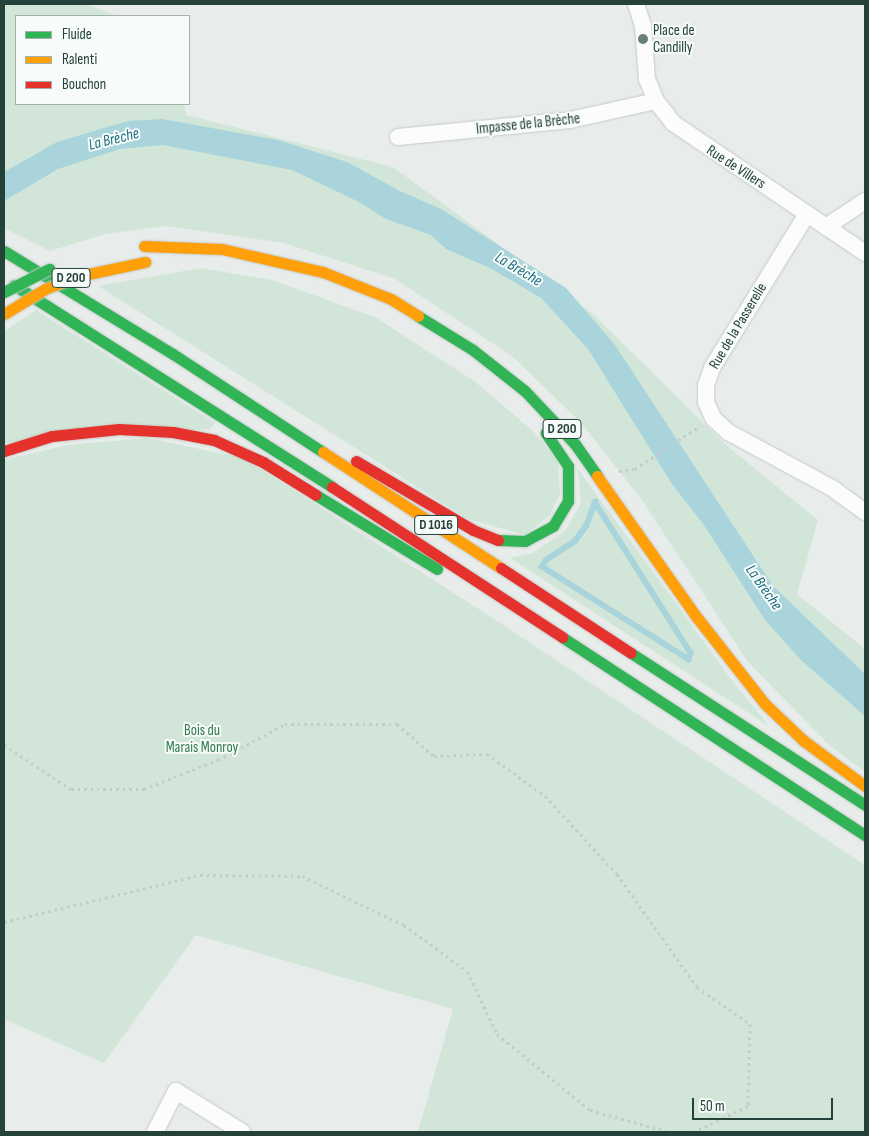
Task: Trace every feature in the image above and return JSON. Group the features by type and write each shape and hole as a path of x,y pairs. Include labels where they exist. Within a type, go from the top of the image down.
{"main road":[{"name":"D 200","path":"130,248 144,246 222,249 323,272 391,300 473,350 525,391 579,449 695,615 765,704 804,742 865,786"},
{"name":"D 1016","path":"4,251 142,334 865,805"},
{"name":"D 200","path":"4,314 45,289 74,277 150,261"},
{"name":"D 200","path":"4,292 64,264"},
{"path":"238,266 301,280"},
{"name":"D 1016","path":"4,280 180,388 865,835"},
{"path":"397,318 457,355"},
{"name":"D 200","path":"290,431 389,478 473,530 498,540 516,542 534,538 553,526 565,509 570,492 565,459 537,423"},
{"path":"4,451 52,436 119,429 173,432 214,440 263,462 400,549 551,630"},
{"path":"816,802 865,838"}],"street":[{"name":"Rue de Villers","path":"636,4 648,79 656,101 681,130 865,252"},
{"name":"Impasse de la Brèche","path":"398,137 577,119 656,101"},
{"path":"826,226 865,201"},
{"name":"Rue de la Passerelle","path":"713,418 705,394 710,372 807,214"},
{"path":"713,418 728,432 832,488 865,512"},
{"path":"155,1132 176,1091 242,1132"}],"path":[{"path":"616,470 634,469 713,418"},
{"path":"4,745 72,789 144,789 218,760 285,724 397,724 434,756 487,754 545,796 617,874 697,988 750,1024 748,1106 694,1132"},
{"path":"4,922 200,875 302,876 404,925 467,971 496,1034 590,1110 670,1132"}],"green space":[{"path":"4,4 86,4 114,15 15,15 15,105 184,105 186,115 393,167 593,314 726,445 818,520 797,594 865,649 865,772 828,744 748,662 642,500 581,423 512,356 395,279 284,243 166,226 105,234 50,251 4,228"},
{"path":"201,268 272,280 375,317 474,381 533,431 558,462 560,494 550,515 525,535 468,519 98,286"},
{"path":"36,310 215,423 210,429 4,443 4,331"},
{"name":"Bois du Marais Monroy","path":"147,438 243,458 482,611 865,865 865,1132 418,1132 453,1009 196,935 104,1063 4,1019 4,460 67,445"},
{"path":"578,469 731,679 770,727 510,558 533,553 566,530 581,503"}],"water":[{"name":"La Brèche","path":"162,119 278,140 347,162 400,191 441,209 566,288 615,345 773,586 865,674 865,716 802,661 765,620 704,525 672,484 588,349 541,298 492,269 446,249 431,235 386,219 359,202 292,170 163,145 120,149 58,169 4,201 4,172 57,142 128,121"}],"waterway":[{"path":"595,502 691,653 689,660 542,567 546,560 575,541 586,526 595,502"}],"traffic: fast":[{"path":"4,251 173,354 323,452"},
{"path":"4,292 49,269"},
{"path":"14,285 332,487"},
{"path":"418,316 473,350 525,391 575,444 597,476"},
{"path":"498,540 525,541 553,526 568,501 568,466 546,433"},
{"path":"316,495 437,569"},
{"path":"562,637 865,835"},
{"path":"631,653 865,805"}],"traffic: slow":[{"path":"144,246 222,249 323,272 391,299 418,316"},
{"path":"4,314 45,289 74,277 145,262"},
{"path":"323,452 501,568"},
{"path":"597,476 695,615 765,704 804,741 865,786"}],"traffic: jam":[{"path":"4,451 52,436 119,429 173,432 214,440 263,462 316,495"},
{"path":"356,461 473,530 498,540"},
{"path":"332,487 562,637"},
{"path":"501,568 631,653"}],"place":[{"name":"Place de Candilly","path":"643,39"}]}
